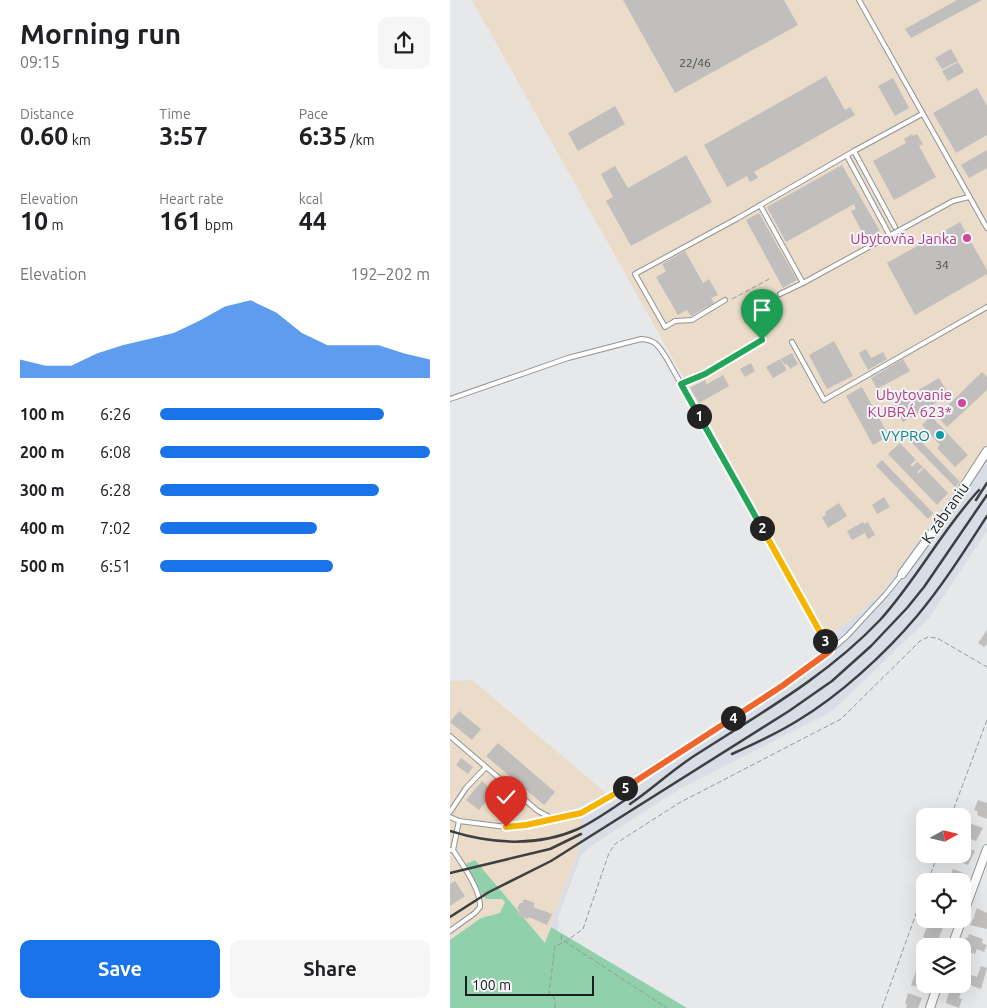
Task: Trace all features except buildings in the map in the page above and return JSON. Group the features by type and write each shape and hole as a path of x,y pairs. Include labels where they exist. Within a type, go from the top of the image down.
{"street":[{"name":"K zábraniu","path":"902,574 948,511 987,451"},
{"path":"971,893 987,849"},
{"path":"930,1008 935,993"}],"lane":[{"path":"859,0 987,228"},
{"path":"725,300 692,320 675,321 665,327 635,274 922,114"},
{"path":"854,151 895,227"},
{"path":"847,156 890,236"},
{"path":"780,294 953,201 969,197"},
{"path":"760,205 803,283"},
{"path":"792,342 824,400 987,307"},
{"path":"450,400 568,358 641,339 654,342 667,359 707,426 830,651"},
{"path":"681,384 705,374 762,340"},
{"path":"450,817 459,821 506,827 526,825 581,813 614,795 782,686 830,651 848,636 902,574"},
{"path":"450,736 538,811 552,819"},
{"path":"450,812 466,788 486,767"},
{"path":"450,931 475,913 480,907 479,897 465,868 451,850 459,821"}],"path":[{"path":"734,299 771,278"},
{"path":"555,1008 556,1001 549,993 555,946 565,942 583,929 609,853 615,844 679,803 840,719 920,641 928,637 937,638 987,667"},
{"path":"954,808 987,720"},
{"path":"882,1008 916,914"},
{"path":"562,935 561,939 565,942 667,1008"}],"shaded area":[{"path":"472,0 987,0 987,445 880,595 822,644 825,634 827,634"},
{"path":"987,445 987,531 929,618 831,712 681,788 591,846 581,855 558,917 558,930 551,927 578,852 583,819 578,806 606,793 702,733 787,678 819,653 818,647 880,595"},
{"path":"472,680 606,793 578,806 583,819 578,852 545,943 475,860 495,898 502,899 505,902 500,913 481,918 450,940 450,681"}],"green space":[{"path":"475,860 545,943 551,927 687,1008 450,1008 450,940 481,918 500,913 505,902 502,899 486,899 480,891 466,864"}],"railway":[{"path":"976,500 987,483"},
{"path":"630,804 686,762 815,677 859,640 880,620 906,588 953,521 979,490"},
{"path":"450,917 489,892 551,861 789,711 832,681 871,646 907,608 924,587 987,495"},
{"path":"732,754 757,743 813,711 861,673 927,604 987,516"},
{"path":"450,831 498,841 514,842 547,839 578,829 633,795"},
{"path":"450,873 550,849 581,834"}],"place":[{"name":"Ubytovňa Janka","path":"967,238"},
{"name":"Ubytovanie KUBRÁ 623*","path":"962,403"},
{"name":"VYPRO","path":"940,435"}],"route":[{"path":"506,827 526,825 581,813 663,764 782,686 830,651 681,384 705,374 762,340"}]}
